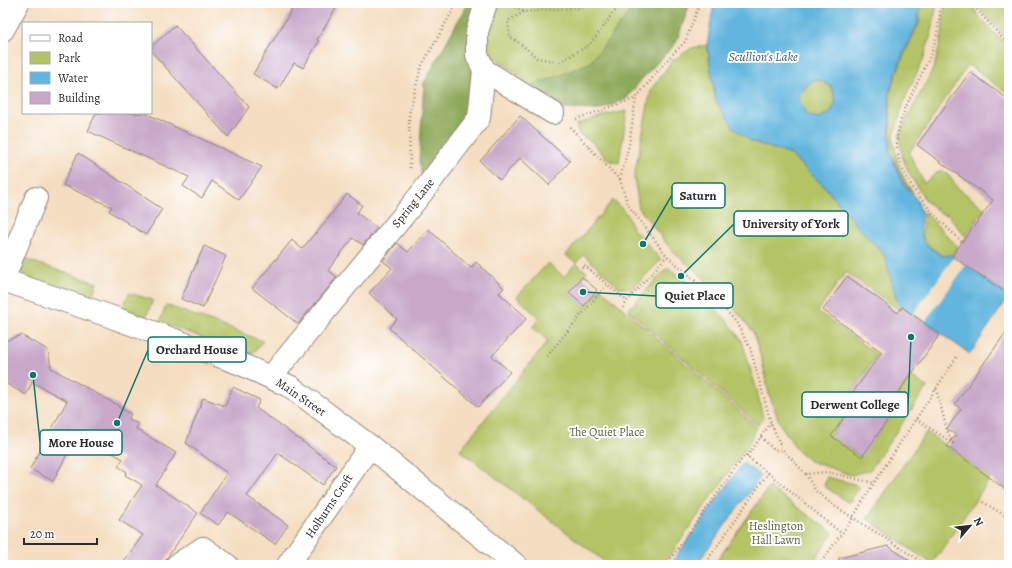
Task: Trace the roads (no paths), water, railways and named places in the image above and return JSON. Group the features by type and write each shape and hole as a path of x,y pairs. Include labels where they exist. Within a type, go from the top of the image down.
{"street":[{"path":"3,30 18,3"},
{"name":"Spring Lane","path":"271,377 421,194 479,118 484,70 478,55 477,32 486,3"},
{"path":"484,70 559,118"},
{"path":"3,280 36,198"},
{"name":"Main Street","path":"3,280 110,316 241,364 291,387 370,446 516,565"},
{"name":"Holburns Croft","path":"288,565 370,446"},
{"path":"176,565 203,548 228,565"}],"water":[{"name":"Scullion's Lake","path":"714,3 919,3 918,23 903,54 889,92 890,153 902,182 917,200 922,214 920,228 923,242 941,256 951,255 1009,296 970,354 898,304 884,254 856,225 826,188 790,154 750,141 734,128 716,101 707,45","holes":["816,79 831,86 836,101 831,113 819,119 807,116 798,97 807,85"]},
{"path":"743,463 761,476 696,565 670,565"}],"place":[{"name":"Saturn","path":"643,244"},
{"name":"University of York","path":"681,276"},
{"name":"Quiet Place","path":"583,292"},
{"name":"Derwent College","path":"911,337"},
{"name":"More House","path":"33,375"},
{"name":"Orchard House","path":"117,423"}],"park label":[{"name":"The Quiet Place","path":"607,432"},
{"name":"Heslington Hall Lawn","path":"776,533"}]}
